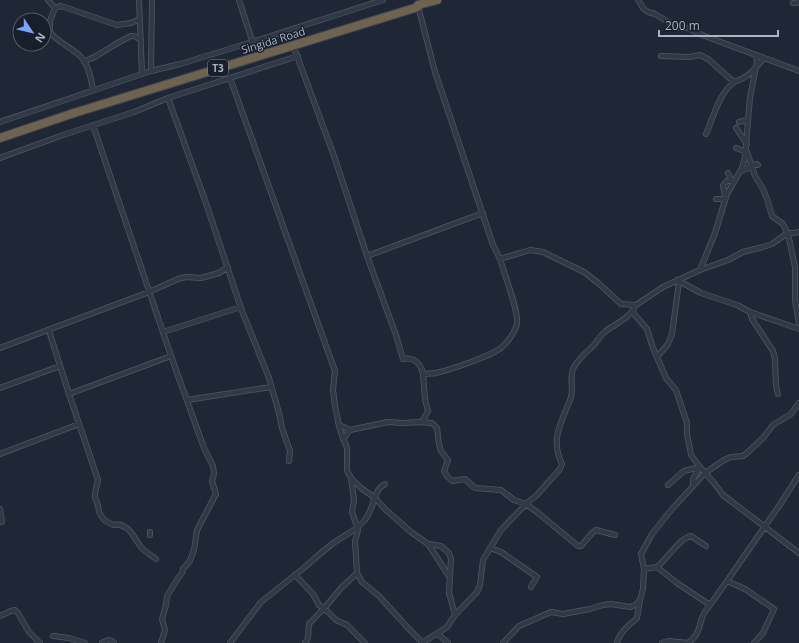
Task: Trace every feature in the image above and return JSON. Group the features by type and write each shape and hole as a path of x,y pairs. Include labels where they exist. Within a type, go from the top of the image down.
{"highway":[{"name":"Singida Road","path":"0,138 417,4 437,0"}],"street":[{"path":"48,0 55,8"},
{"path":"139,0 142,74"},
{"path":"151,71 152,0"},
{"path":"238,0 257,56"},
{"path":"0,122 151,71 180,64 252,42 383,0"},
{"path":"638,0 643,8 648,12 655,14 678,28 688,28 694,30 799,71"},
{"path":"793,4 797,4 798,0"},
{"path":"417,4 435,72 493,245 500,259 513,300 517,319 516,325 508,342 500,349 483,357 435,373 423,374"},
{"path":"55,8 60,6 64,7 117,25 131,23 140,19"},
{"path":"55,8 50,21 50,32 62,44 78,54 84,62 89,72 93,90"},
{"path":"84,62 131,36 141,40"},
{"path":"293,45 343,181 366,256 396,335 403,359 409,358 416,360 423,370 425,399 428,411 424,419 420,422"},
{"path":"661,56 689,57 700,55 708,59 734,82"},
{"path":"756,55 756,66 750,91 747,152 754,176 763,188 772,216 783,224 788,234 795,266 796,300 799,323"},
{"path":"0,158 63,135 134,112 168,98 298,56"},
{"path":"706,134 717,107 728,87 734,82 751,74 764,58"},
{"path":"230,78 335,371 333,390 338,423 347,448 347,471 351,478 361,488 375,498 411,532 428,544 450,576"},
{"path":"168,98 206,203 241,307 271,386 290,452 289,461"},
{"path":"739,122 748,120"},
{"path":"93,125 171,356 204,448 214,466 212,481 216,494 197,530 194,550 190,561 183,569 167,596 162,620 165,630 161,643"},
{"path":"736,128 747,144"},
{"path":"736,148 747,152"},
{"path":"700,270 712,242 724,199 733,180 740,171 747,152"},
{"path":"740,171 756,164 758,165"},
{"path":"728,173 733,180"},
{"path":"716,199 724,199"},
{"path":"366,256 408,242 483,213"},
{"path":"351,478 354,500 352,512 358,530 355,541 357,573 362,582 379,596 423,643 447,628 455,615 477,592 480,585 483,560 501,530 536,495 561,465 558,456 556,436 564,413 571,399 574,366 606,331 620,323 636,305 678,281 743,252 763,248 772,244 783,236 799,232"},
{"path":"500,259 530,250 539,250 584,272 621,304 636,305"},
{"path":"0,348 49,331 149,292 178,279 186,277 197,278 209,276 219,273 228,267"},
{"path":"678,281 701,292 737,305 750,312 799,329"},
{"path":"657,357 668,344 672,334 678,281"},
{"path":"163,332 241,307"},
{"path":"633,310 634,314 647,329 657,357 668,380 676,390 685,412 688,423 687,434 691,455 723,496 799,553"},
{"path":"750,312 752,319 773,351 778,394"},
{"path":"49,331 68,394 98,480 95,493 98,512 104,520 113,525 118,524 124,526 136,538 140,547 156,559"},
{"path":"68,394 171,356"},
{"path":"0,388 60,366"},
{"path":"187,400 271,386"},
{"path":"613,643 617,641 628,626 637,618 643,589 644,569 641,554 672,508 705,473 724,460 731,457 743,456 747,453 763,438 773,425 791,414 799,402"},
{"path":"338,423 350,430 388,422 432,423 437,428 441,451 448,460 444,471 446,476 452,481 465,479 475,488 501,490 514,500 526,504 578,546 581,546 596,530 615,535"},
{"path":"0,454 79,424"},
{"path":"343,439 350,430"},
{"path":"693,485 693,479 700,467"},
{"path":"668,485 684,470 700,467"},
{"path":"662,643 668,641 688,643 694,638 699,630 702,617 765,527 799,475"},
{"path":"230,643 261,602 331,545 364,522 379,489 385,484"},
{"path":"0,509 2,522"},
{"path":"644,569 657,567 666,560 686,537 692,536 706,546"},
{"path":"428,544 441,546 449,553 451,559 449,593 455,615"},
{"path":"490,548 500,552 537,577 531,587"},
{"path":"657,567 677,583 710,605"},
{"path":"305,643 308,638 309,624 340,588 357,573"},
{"path":"296,575 313,594 318,605 332,615 336,620 349,627 365,643"},
{"path":"727,581 745,589 774,609 763,633 754,643"},
{"path":"503,643 519,626 551,612 564,614 611,604 630,607 635,605 640,600"},
{"path":"0,616 11,610 16,610 29,632 40,643"},
{"path":"438,634 448,643"},
{"path":"53,636 69,638 85,643"},
{"path":"102,643 108,640 114,643"}]}
